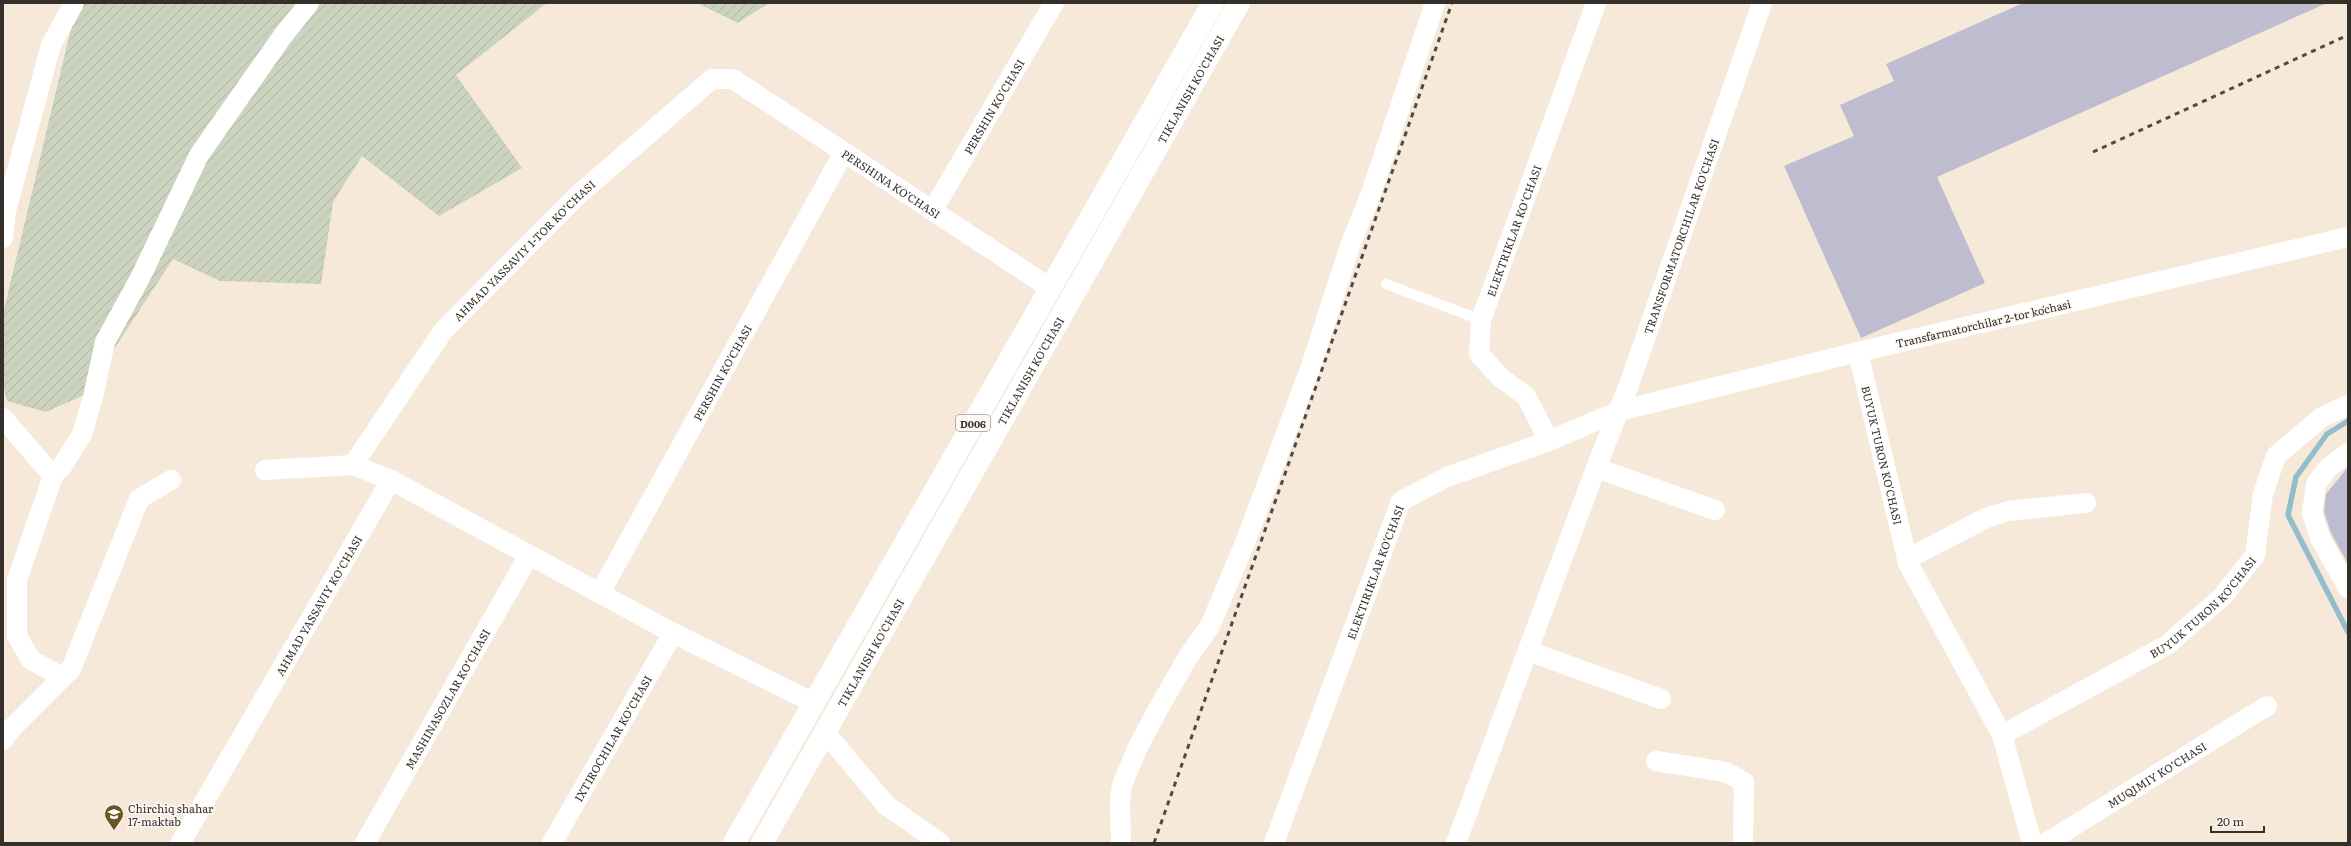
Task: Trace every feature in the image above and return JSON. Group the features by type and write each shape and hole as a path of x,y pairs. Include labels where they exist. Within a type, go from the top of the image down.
{"main road":[{"name":"D006","path":"734,843 1213,3"},
{"name":"TIKLANISH KO'CHASI","path":"762,843 1239,3"},
{"path":"814,703 825,732"}],"street":[{"path":"3,238 6,211 51,45 74,3"},
{"path":"63,677 31,660 17,636 17,580 53,476 63,465 82,434 93,397 105,342 140,278 199,155 282,38 309,3"},
{"name":"PERSHIN KO'CHASI","path":"932,210 1054,3"},
{"path":"1121,843 1120,801 1122,785 1137,749 1157,711 1188,657 1210,626 1245,543 1310,369 1351,243 1370,196 1435,3"},
{"name":"ELEKTRIKLAR KO‘CHASI","path":"1549,441 1526,396 1501,378 1479,354 1481,320 1596,3"},
{"name":"TRANSFORMATORCHILAR KO'CHASI","path":"1462,841 1528,652 1596,468 1619,411 1762,3"},
{"name":"AHMAD YASSAVIY 1-TOR KO‘CHASI","path":"353,465 443,331 578,195 712,79 733,79"},
{"name":"PERSHINA KO'CHASI","path":"733,79 1050,288"},
{"name":"PERSHIN KO'CHASI","path":"600,594 844,152"},
{"name":"Transfarmatorchilar 2-tor koʻchasi","path":"1619,411 1858,352 2348,237"},
{"name":"BUYUK TURON KO'CHASI","path":"1858,352 1907,559 2002,735 2032,843"},
{"name":"BUYUK TURON KO'CHASI","path":"2002,735 2167,645 2222,597 2255,555 2263,494 2276,456 2322,417 2348,405"},
{"name":"ELEKTIRIKLAR KO'CHASI","path":"1274,843 1401,501 1447,477 1549,441 1619,411"},
{"path":"3,418 53,476"},
{"path":"2348,453 2328,468 2316,484 2312,513 2320,538 2348,588"},
{"path":"265,470 353,465 391,480 600,594 814,703"},
{"path":"1596,468 1715,510"},
{"path":"3,740 11,729 71,669 139,499 171,480"},
{"name":"AHMAD YASSAVIY KO‘CHASI","path":"182,842 391,480"},
{"path":"1907,559 1986,518 2008,511 2086,503"},
{"name":"MASHINASOZLAR KO‘CHASI","path":"365,843 529,555"},
{"name":"IXTIROCHILAR KO‘CHASI","path":"552,843 674,633"},
{"path":"1528,652 1661,699"},
{"name":"MUQIMIY KO‘CHASI","path":"2046,843 2267,706"},
{"path":"825,732 886,804 940,843"},
{"path":"1656,761 1726,772 1744,782 1743,843"}],"lane":[{"path":"1386,284 1481,320"}],"green space":[{"path":"77,3 547,3 456,75 522,168 439,216 362,156 333,202 321,284 220,281 173,259 84,395 46,412 7,401 3,384 3,314"},
{"path":"697,3 769,3 738,23"}],"building":[{"path":"2023,3 2327,3 1937,177 1985,283 1861,338 1784,166 1854,136 1840,105 1894,81 1886,64"},
{"path":"2348,467 2348,564 2331,533 2324,512 2326,494"}],"waterway":[{"path":"2348,421 2327,434 2296,477 2288,515 2348,632"}],"railway":[{"path":"1154,843 1452,3"},
{"path":"2093,152 2348,35"}],"place":[{"name":"Chirchiq shahar 17-maktab","path":"114,831"}]}
